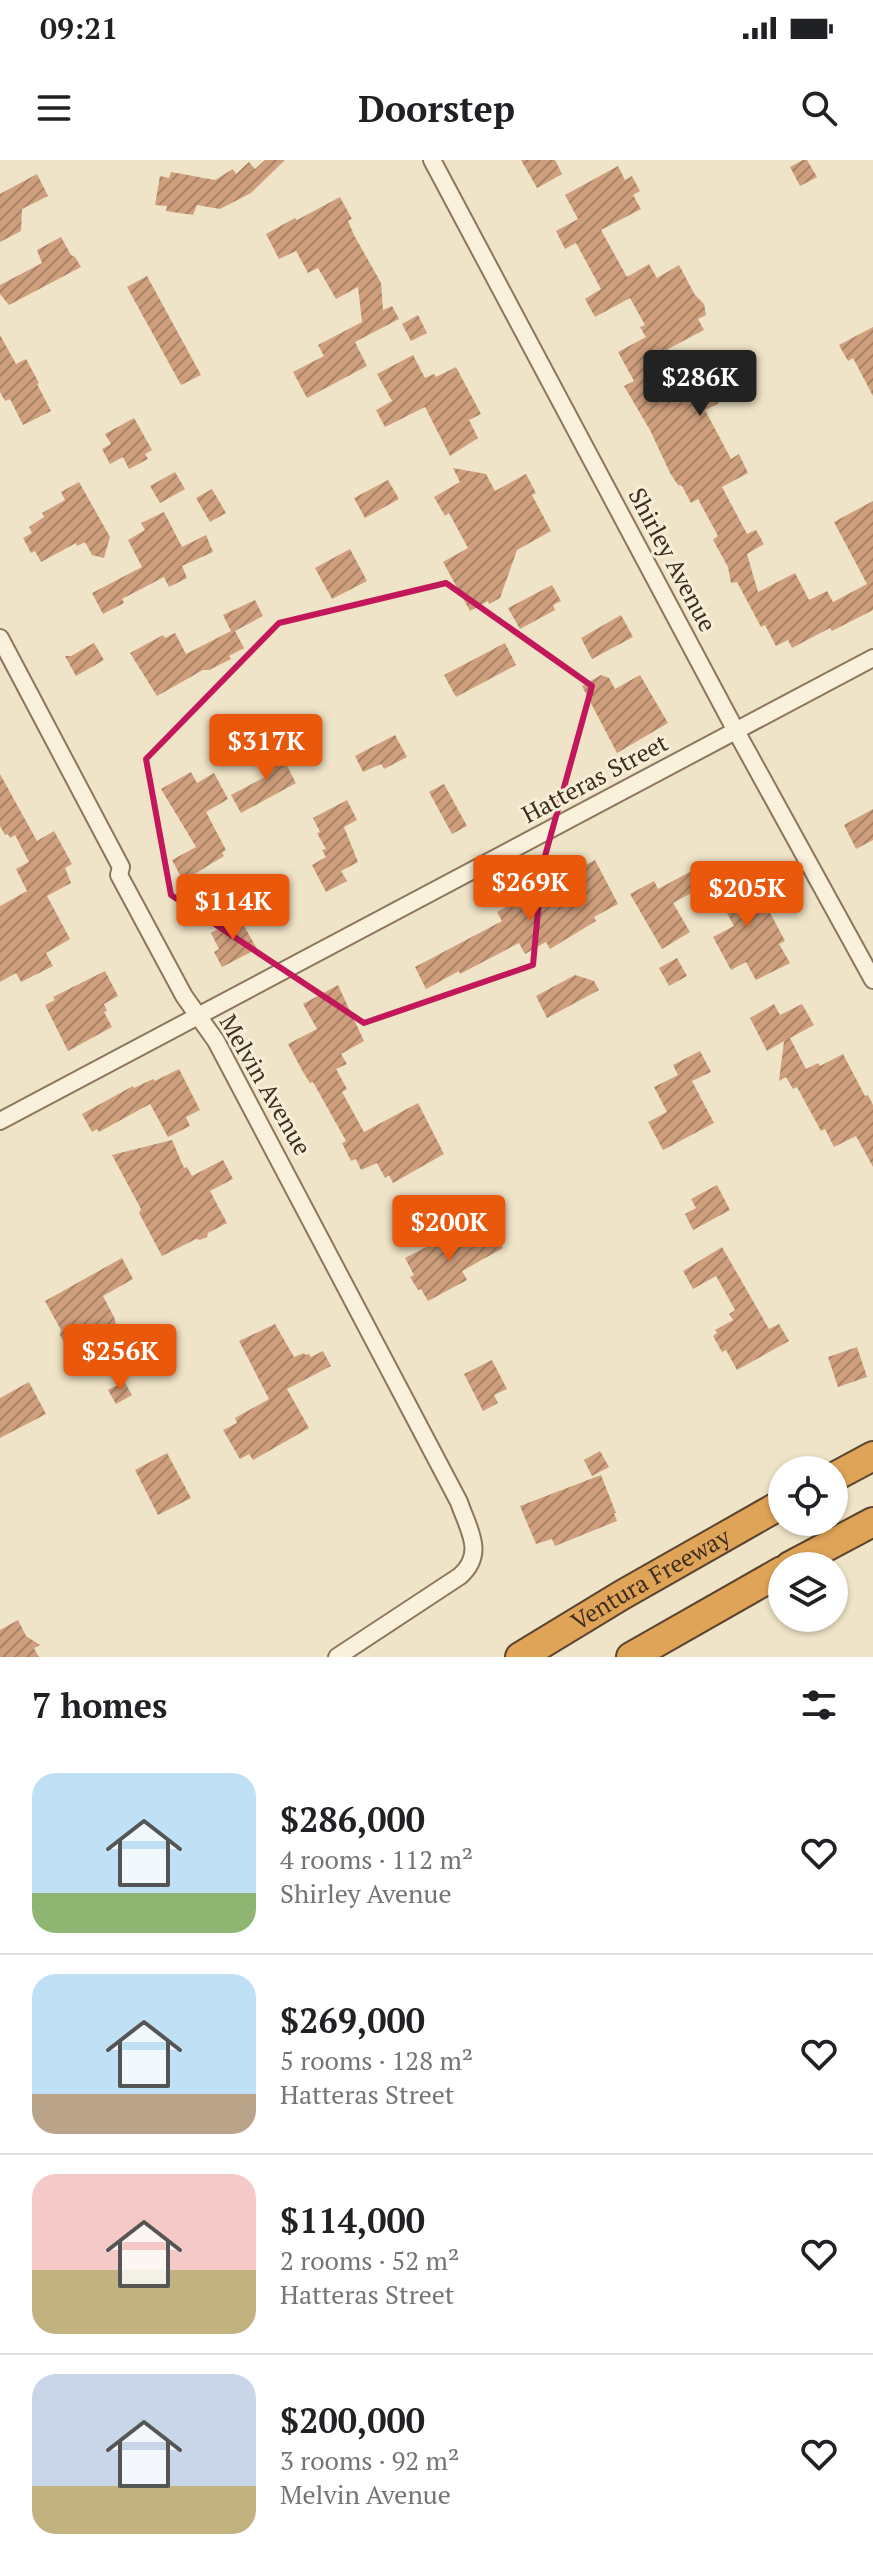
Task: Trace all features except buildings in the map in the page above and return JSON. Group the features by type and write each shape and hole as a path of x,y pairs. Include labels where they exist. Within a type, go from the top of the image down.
{"highway":[{"path":"848,1469 873,1456"},
{"name":"Ventura Freeway","path":"520,1657 768,1512"},
{"path":"816,1552 873,1522"},
{"path":"631,1657 768,1579"}],"street":[{"name":"Shirley Avenue","path":"432,160 736,731 873,980"},
{"name":"Melvin Avenue","path":"0,638 121,867 119,875 184,996 216,1041 459,1502 475,1547 473,1563 460,1576 337,1657"},
{"name":"Hatteras Street","path":"0,1121 873,658"}],"highlighted area":[{"path":"446,583 592,686 542,867 533,965 364,1023 171,895 146,759 279,623"}]}
